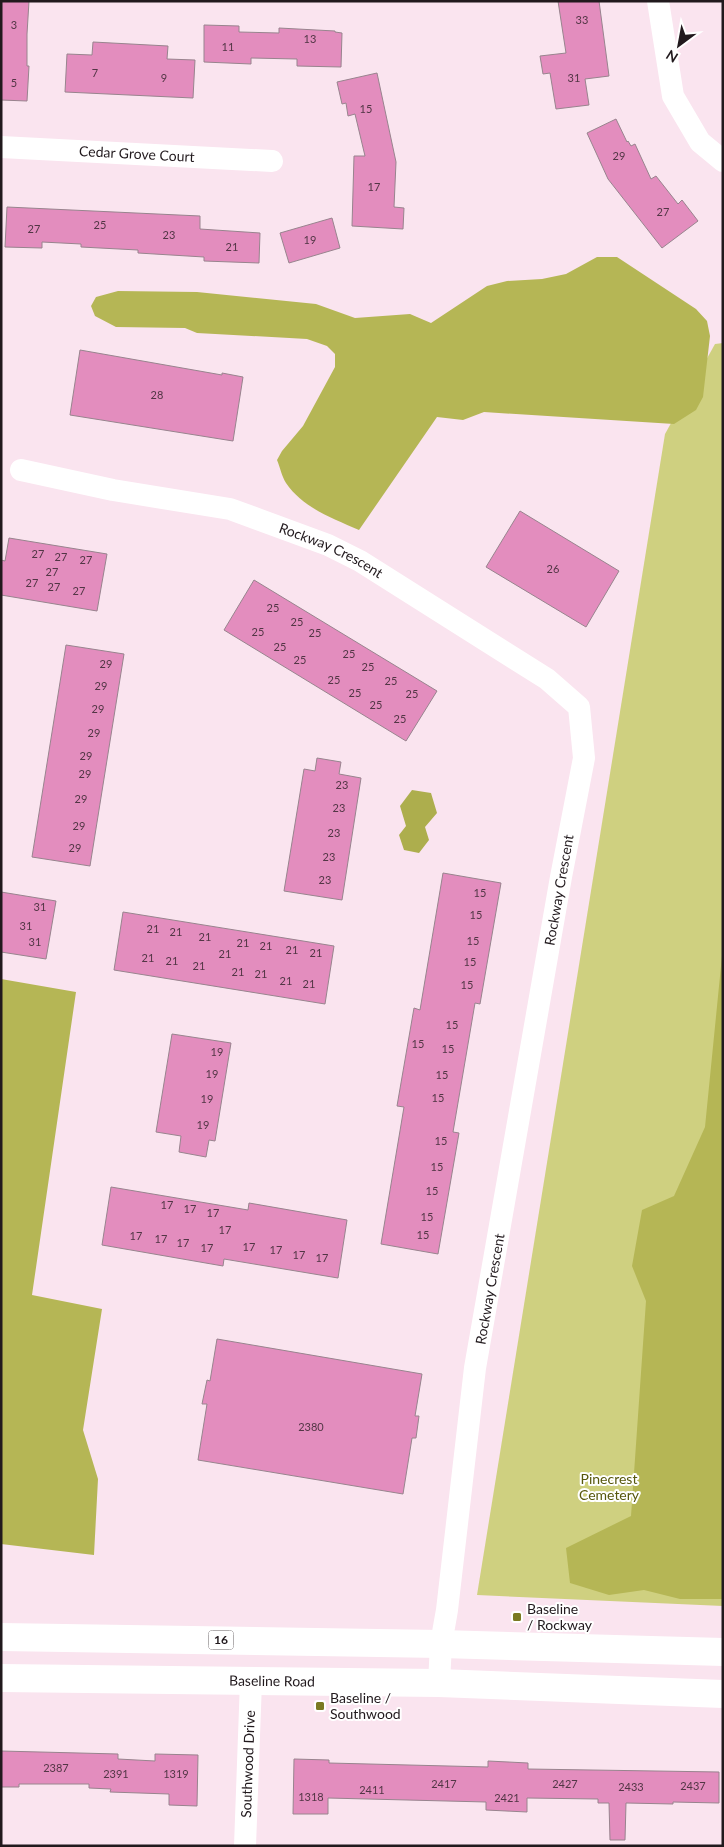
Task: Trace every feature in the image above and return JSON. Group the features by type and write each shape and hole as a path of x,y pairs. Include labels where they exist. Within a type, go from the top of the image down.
{"main road":[{"name":"16","path":"1,1637 441,1644 723,1652"},
{"name":"Baseline Road","path":"1,1678 439,1682 723,1694"}],"street":[{"path":"658,1 673,96 700,142 723,161"},
{"name":"Cedar Grove Court","path":"1,147 272,161"},
{"name":"Rockway Crescent","path":"21,470 113,490 230,509 328,545 360,561 547,679 579,707 584,758 561,877 475,1368 447,1610 441,1644 439,1682"},
{"name":"Southwood Drive","path":"244,1846 251,1681"}],"green space":[{"name":"Pinecrest Cemetery","path":"723,343 723,1606 477,1595 665,434 715,344"}],"shaded area":[{"path":"597,257 617,257 696,309 707,321 710,336 703,397 696,410 674,424 484,412 463,420 437,417 359,530 309,506 286,483 277,460 303,426 335,367 335,354 327,346 307,339 197,333 185,328 116,327 95,316 91,306 96,297 118,291 197,292 316,304 355,318 410,314 431,323 487,286 507,281 542,279 566,274"},
{"path":"412,790 431,793 437,813 425,827 429,840 419,853 404,850 399,835 406,826 400,806"},
{"path":"723,946 723,1599 680,1599 644,1590 609,1595 570,1583 566,1548 631,1516 646,1301 632,1266 642,1210 674,1196 705,1127"},
{"path":"1,979 76,992 32,1295 102,1309 83,1430 98,1479 94,1555 1,1544"}],"building":[{"path":"1,1 29,1 27,101 1,100"},
{"path":"558,1 599,1 609,76 585,79 589,105 556,109 550,73 543,74 540,56 566,53"},
{"path":"204,25 239,26 239,32 279,33 279,28 342,33 341,67 297,66 297,59 251,58 251,64 204,62"},
{"path":"93,42 168,46 167,59 195,60 193,98 65,92 67,54 92,55"},
{"path":"377,73 396,162 394,207 404,208 403,229 352,226 354,156 365,156 355,114 348,116 346,103 342,104 337,82"},
{"path":"616,119 627,142 631,146 635,144 651,179 656,176 678,204 682,200 698,221 662,248 608,179 587,133"},
{"path":"7,207 200,216 200,229 260,233 259,263 204,261 204,257 138,253 138,250 81,247 81,244 42,242 42,248 5,247"},
{"path":"332,218 340,248 289,263 280,233"},
{"path":"80,350 243,377 233,441 70,415"},
{"path":"520,511 619,571 586,627 486,567"},
{"path":"9,538 107,554 97,611 1,595 1,560 5,561"},
{"path":"254,580 437,691 406,741 224,630"},
{"path":"66,645 124,654 90,866 32,857"},
{"path":"317,758 341,762 339,774 361,778 342,900 284,891 304,769 315,771"},
{"path":"443,873 501,883 480,1004 475,1003 453,1132 459,1133 438,1254 381,1244 404,1107 397,1106 414,1008 420,1010"},
{"path":"1,892 56,901 46,959 1,952"},
{"path":"123,912 334,946 325,1004 114,970"},
{"path":"172,1034 231,1043 215,1141 209,1140 206,1157 179,1152 181,1136 156,1132"},
{"path":"111,1187 248,1210 249,1203 347,1220 338,1278 224,1259 223,1266 102,1245"},
{"path":"217,1339 422,1374 415,1416 419,1416 416,1438 412,1438 403,1494 198,1460 207,1404 202,1404 207,1380 210,1381"},
{"path":"1,1751 118,1754 118,1759 155,1761 155,1754 198,1755 197,1806 169,1805 169,1794 110,1792 111,1789 89,1788 89,1784 19,1784 19,1787 1,1787"},
{"path":"294,1759 329,1760 329,1763 488,1767 488,1761 528,1763 528,1769 719,1772 719,1803 626,1803 625,1840 610,1840 609,1803 598,1803 598,1799 527,1798 527,1812 486,1810 486,1802 328,1798 328,1814 293,1814"}],"place":[{"name":"Baseline / Rockway","path":"517,1617"},
{"name":"Baseline / Southwood","path":"320,1706"}]}
